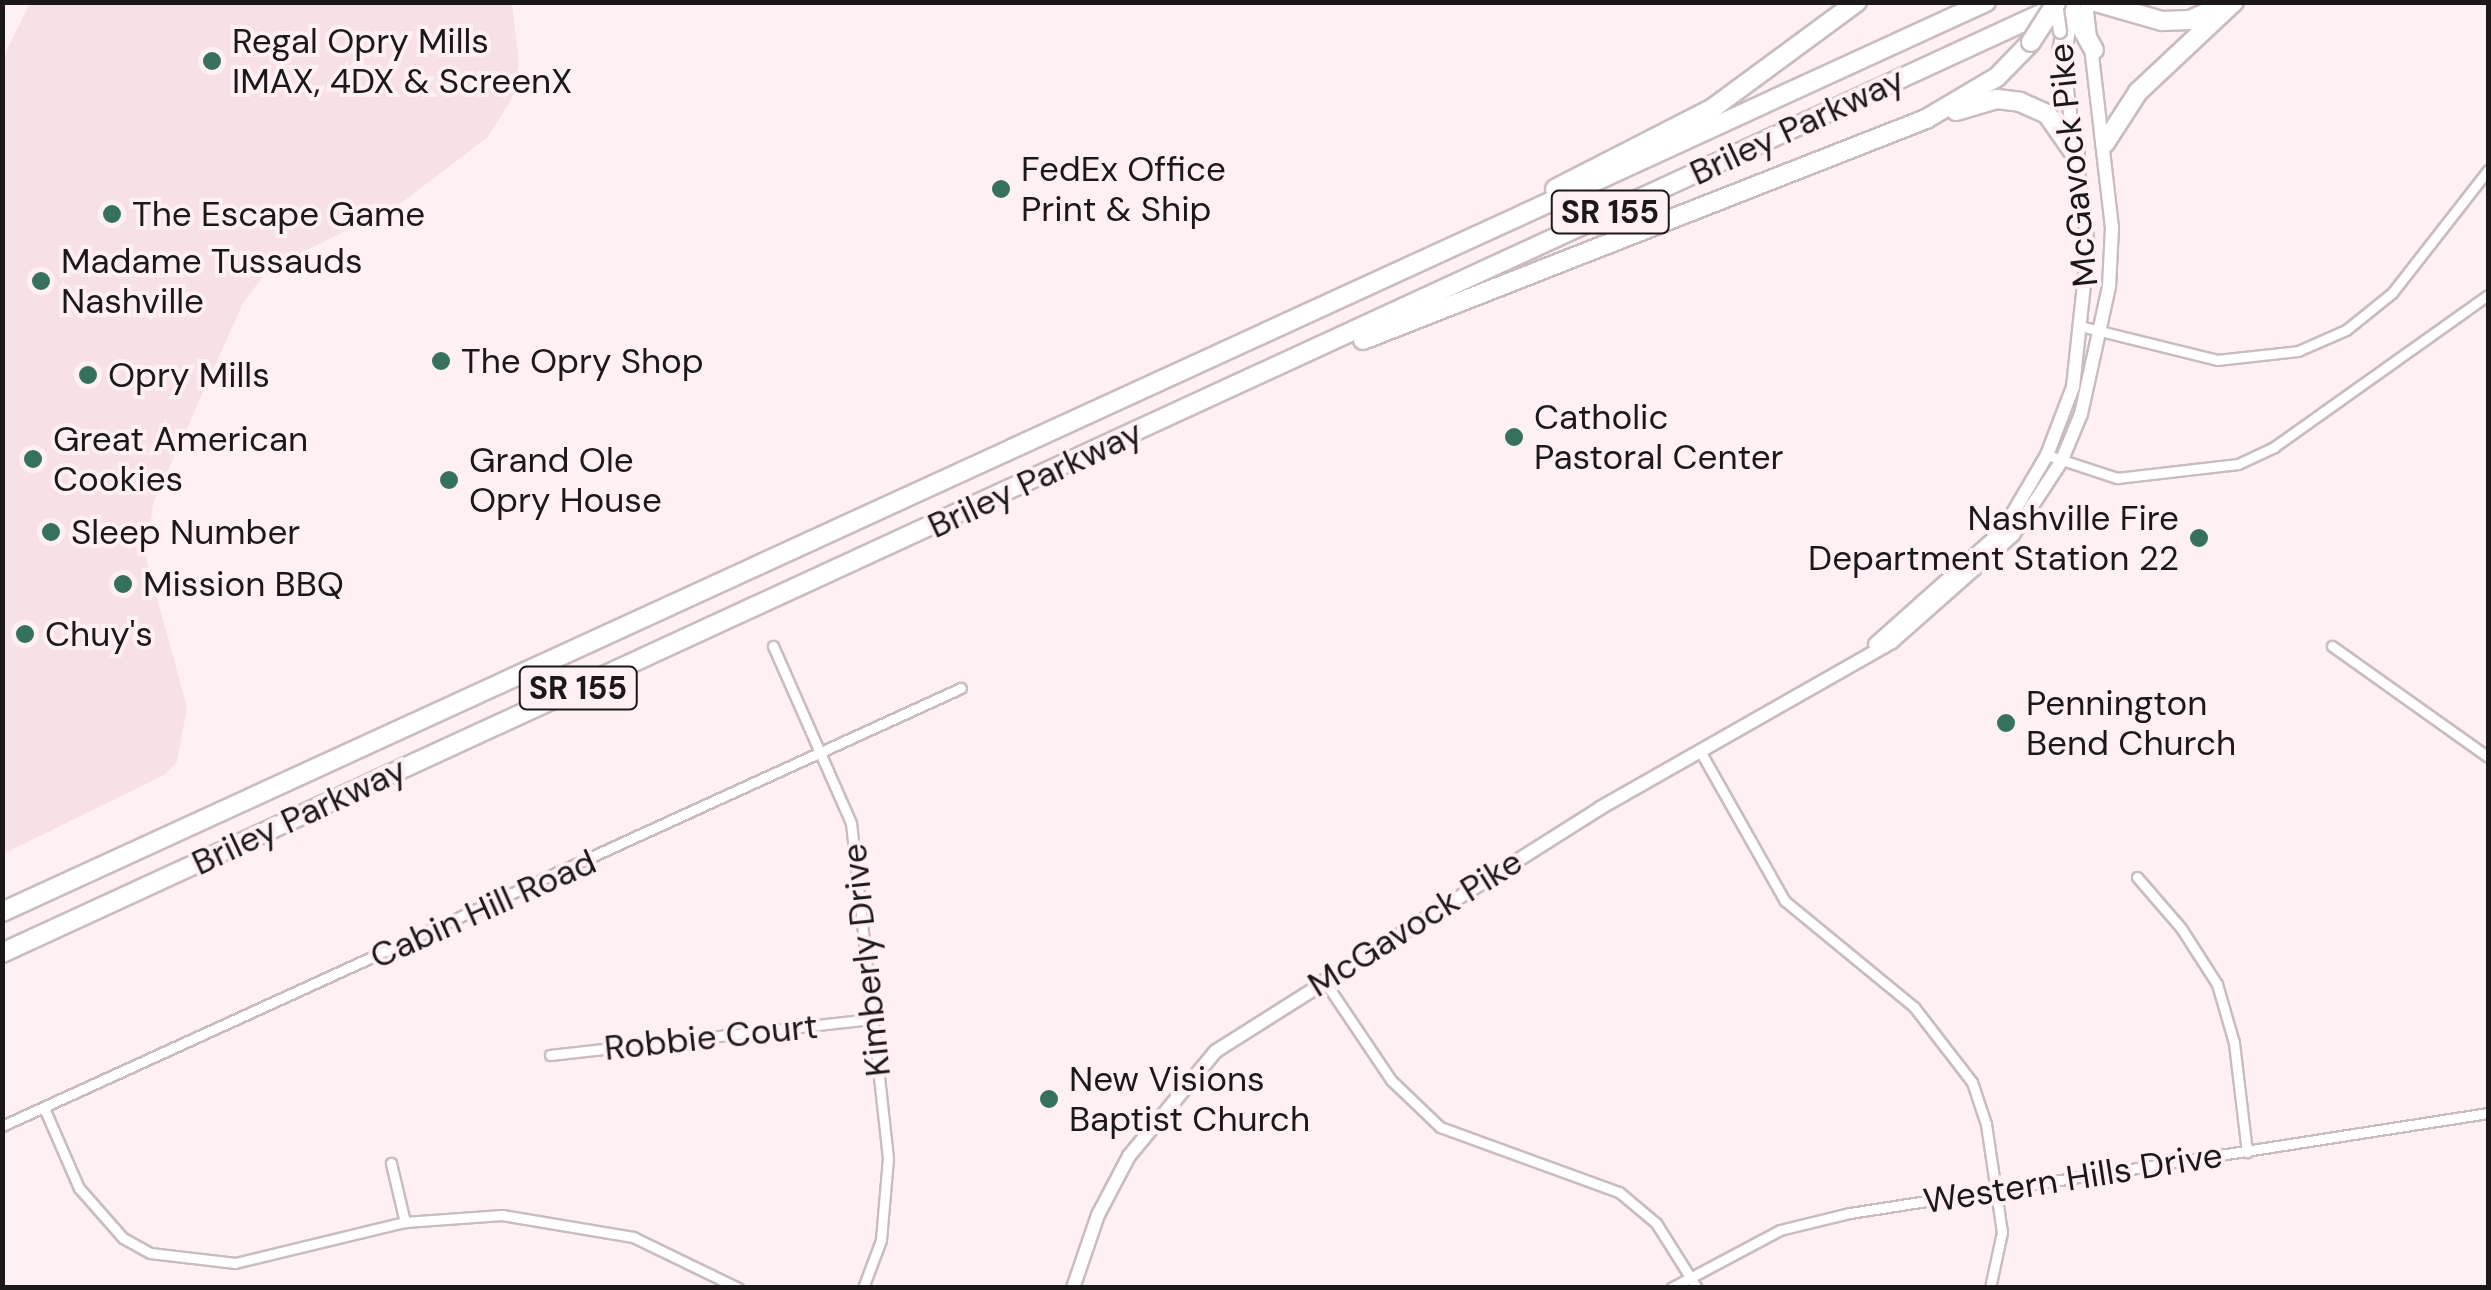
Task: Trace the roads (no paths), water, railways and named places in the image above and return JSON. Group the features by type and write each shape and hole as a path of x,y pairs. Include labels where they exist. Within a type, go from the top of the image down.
{"highway":[{"path":"1390,274 1713,108 1857,2"},
{"name":"Briley Parkway","path":"2,912 1986,2"},
{"path":"1926,118 1996,77 2031,42 2073,10 2190,20 2232,2"},
{"path":"2105,143 2138,92 2232,2"},
{"path":"2073,10 2094,50"},
{"path":"2062,52 2073,10"},
{"name":"Briley Parkway","path":"2,953 2073,10"},
{"path":"1155,425 1926,118 1996,99 2020,102 2047,114 2075,154"}],"main road":[{"name":"McGavock Pike","path":"1073,1288 1098,1214 1154,1118 1216,1052 1323,980 1700,750 1892,642 1964,584 2013,535 2061,462 2081,414 2101,332 2112,228 2094,50"},
{"name":"McGavock Pike","path":"1858,658 2003,530 2047,454 2073,387 2084,327 2088,246 2062,52"}],"street":[{"path":"2084,327 2217,360 2270,358 2309,346 2346,330 2392,294 2488,170"},
{"path":"2047,454 2098,475 2142,479 2238,464 2274,447 2488,294"},
{"name":"Kimberly Drive","path":"773,646 825,753 851,822 888,1158 880,1240 862,1288"},
{"path":"2332,646 2488,757"},
{"name":"Cabin Hill Road","path":"2,1126 961,688"},
{"path":"1700,750 1785,901 1914,1007 1972,1082 1986,1124 2002,1232 1990,1288"},
{"path":"2137,877 2182,928 2217,984 2234,1043 2247,1152"},
{"path":"1323,980 1390,1080 1440,1127 1619,1192 1656,1223 1697,1288"},
{"name":"Robbie Court","path":"550,1055 873,1019"},
{"path":"44,1108 78,1188 123,1238 150,1254 235,1263 405,1222 502,1215 585,1225 666,1250 738,1288"},
{"name":"Western Hills Drive","path":"1671,1288 1690,1274 1780,1230 1995,1190 2488,1113"},
{"path":"390,1163 405,1222"}],"place":[{"name":"Regal Opry Mills IMAX, 4DX & ScreenX","path":"212,61"},
{"name":"FedEx Office Print & Ship","path":"1001,189"},
{"name":"The Escape Game","path":"112,214"},
{"name":"Madame Tussauds Nashville","path":"41,281"},
{"name":"The Opry Shop","path":"441,361"},
{"name":"Opry Mills","path":"88,375"},
{"name":"Catholic Pastoral Center","path":"1514,437"},
{"name":"Great American Cookies","path":"33,459"},
{"name":"Grand Ole Opry House","path":"449,480"},
{"name":"Sleep Number","path":"51,532"},
{"name":"Nashville Fire Department Station 22","path":"2199,538"},
{"name":"Mission BBQ","path":"123,584"},
{"name":"Chuy's","path":"25,634"},
{"name":"Pennington Bend Church","path":"2006,723"},
{"name":"New Visions Baptist Church","path":"1049,1099"}]}
